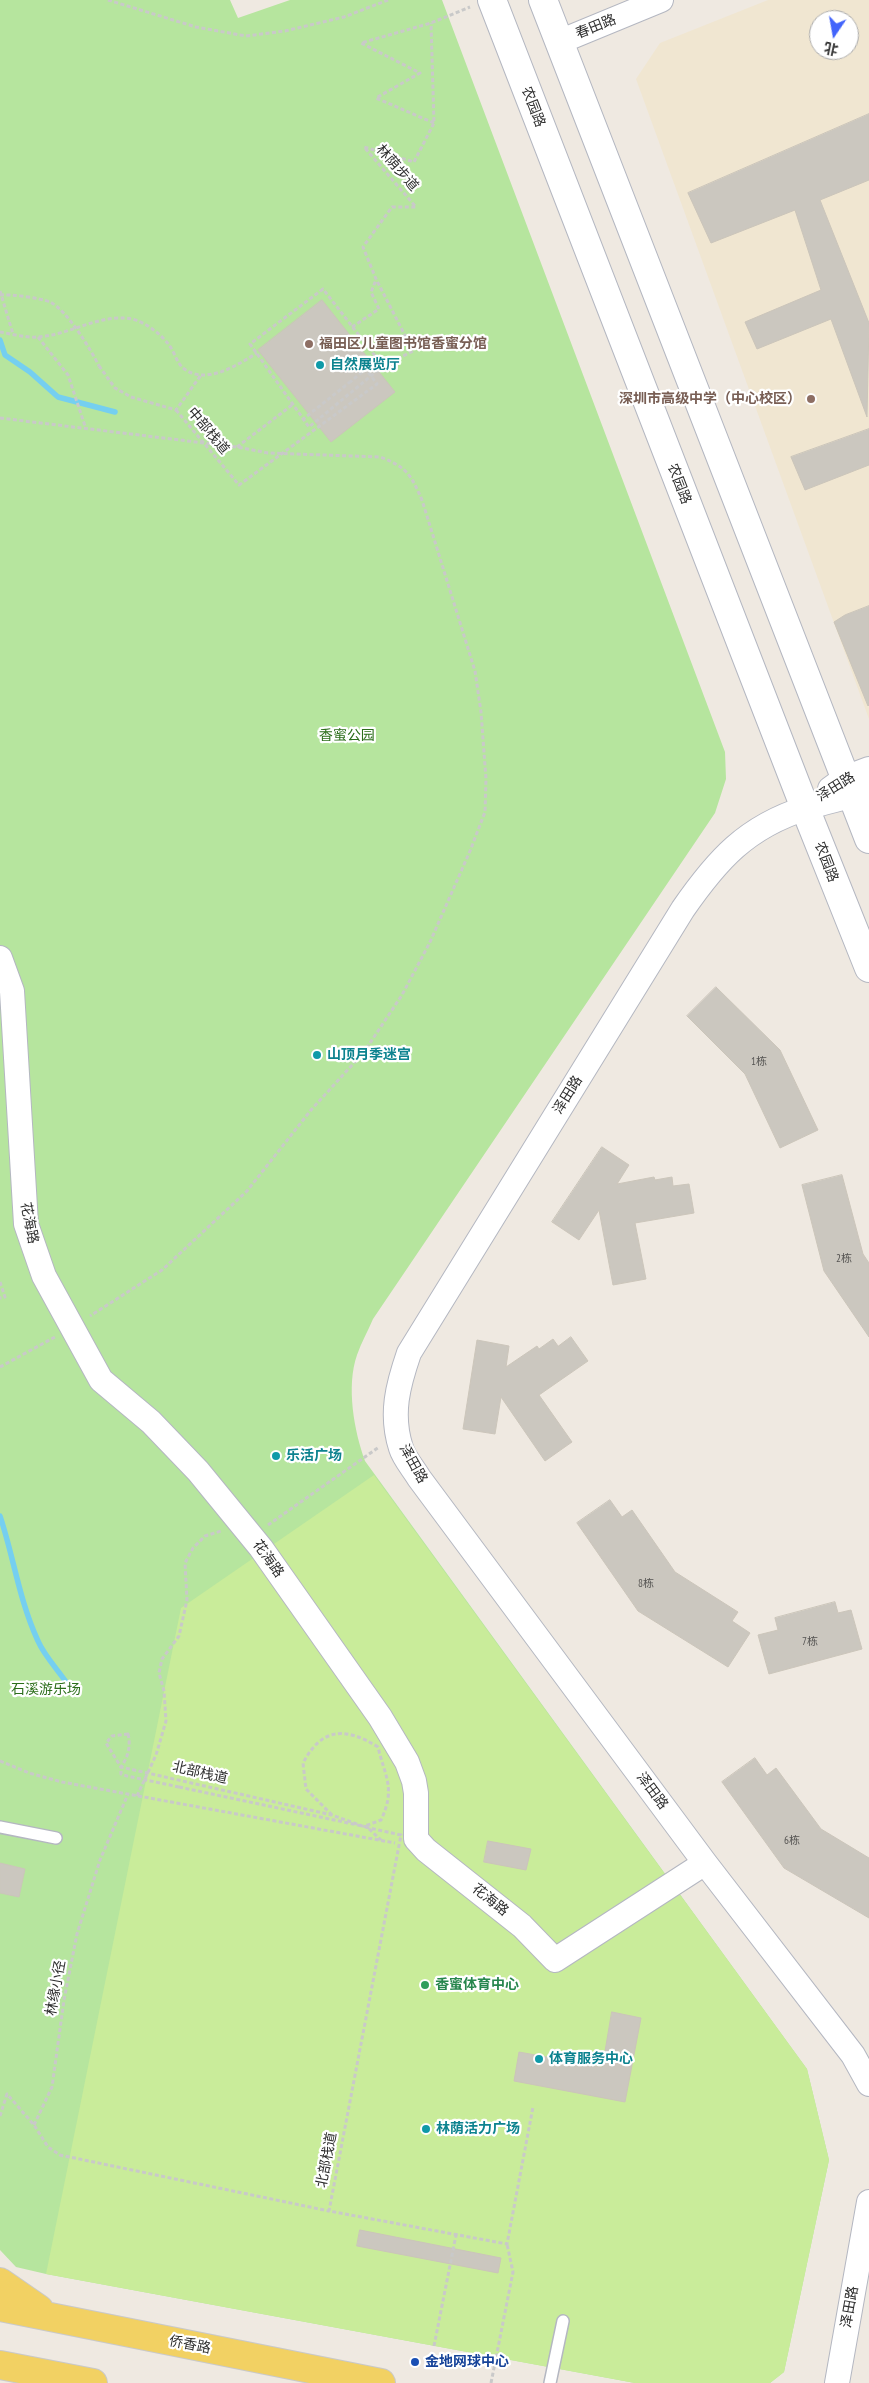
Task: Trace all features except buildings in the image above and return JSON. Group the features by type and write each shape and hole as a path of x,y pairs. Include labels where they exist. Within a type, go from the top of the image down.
{"main road":[{"path":"543,0 859,783 869,839"},
{"name":"农园路","path":"482,3 869,968"},
{"path":"0,2282 34,2306 61,2320"},
{"name":"侨香路","path":"0,2307 381,2383"},
{"path":"0,2365 92,2383"}],"street":[{"name":"春田路","path":"559,42 661,0"},
{"name":"泽田路","path":"859,783 769,824 736,844 710,870 683,909 409,1353 399,1382 394,1412 401,1449 419,1478 705,1863 853,2055 869,2084"},
{"name":"花海路","path":"0,958 12,991 26,1224 44,1276 101,1380 151,1422 198,1471 249,1533 380,1717 407,1762 416,1793 416,1839 426,1850 522,1926 555,1960 705,1863"},
{"name":"泽田路","path":"837,2383 869,2202"}],"lane":[{"path":"0,1827 56,1838"},
{"path":"550,2383 562,2321"}],"path":[{"path":"108,0 196,27 246,36 285,31 344,17 388,0"},
{"path":"434,123 376,98 420,73 361,43 431,24 482,3"},
{"name":"林荫步道","path":"384,366 413,351 376,279 363,247 392,207 416,207 364,148 414,162 434,123 431,24"},
{"path":"352,327 379,310 371,292 376,279"},
{"path":"322,289 384,366 309,427 302,420 257,353 250,344 322,289"},
{"path":"0,293 13,334"},
{"name":"中部栈道","path":"0,293 50,302 75,328 115,388 131,397 176,410 239,485 377,384 366,369 302,420"},
{"path":"0,332 38,337 88,326 107,318 132,319 155,330 169,344 182,368 201,375 228,370 257,353"},
{"path":"38,337 68,375 86,429"},
{"path":"176,410 201,375"},
{"path":"237,447 292,405"},
{"path":"0,418 237,447 268,453 380,457 397,464 411,475 422,500 475,671 481,712 486,779 485,812 430,942 402,995 364,1052 311,1110 247,1191 162,1270 71,1327 0,1367"},
{"path":"0,1282 5,1297 0,1298"},
{"path":"137,1796 156,1755 166,1720 164,1690 159,1673 162,1659 179,1636 187,1600 185,1563 193,1548 205,1536 224,1530 249,1533 398,1434"},
{"name":"北部栈道","path":"332,1815 306,1789 302,1772 303,1763 316,1744 328,1736 342,1732 360,1736 378,1747 389,1785 388,1805 381,1820 365,1827"},
{"path":"121,1767 126,1761 130,1744 128,1734 112,1736 106,1743 121,1767 121,1774 367,1827 382,1841"},
{"path":"0,1762 29,1773 62,1782 426,1850"},
{"name":"北部栈道","path":"121,1767 332,1815 365,1827 401,1835 329,2211"},
{"name":"林缘小径","path":"34,2125 52,2088 64,2000 77,1934 100,1860 128,1794"},
{"path":"0,2116 7,2094 34,2125 48,2147 60,2155 329,2211 507,2244"},
{"path":"491,2383 513,2272 507,2244 534,2107"},
{"path":"434,2346 456,2234"}],"shaded area":[{"name":"深圳市高级中学（中心校区）","path":"768,0 869,0 869,719 636,79 660,43"}],"green space":[{"name":"香蜜公园","path":"0,0 230,0 238,18 290,0 442,0 725,752 726,779 715,813 373,1319 357,1355 352,1380 352,1394 355,1422 365,1461 807,2069 829,2160 784,2372 770,2383 635,2383 46,2274 16,2267 0,2250"},
{"name":"香蜜体育中心","path":"374,1475 807,2069 829,2160 784,2372 770,2383 635,2383 46,2274 181,1608"}],"waterway":[{"path":"0,340 5,355 30,372 58,397 115,412"},
{"path":"0,1516 31,1626 44,1651 66,1682"}],"place":[{"name":"福田区儿童图书馆香蜜分馆","path":"309,344"},
{"name":"自然展览厅","path":"320,365"},
{"name":"深圳市高级中学（中心校区）","path":"811,399"},
{"name":"山顶月季迷宫","path":"317,1055"},
{"name":"乐活广场","path":"276,1456"},
{"name":"香蜜体育中心","path":"425,1985"},
{"name":"体育服务中心","path":"539,2059"},
{"name":"林荫活力广场","path":"426,2129"},
{"name":"金地网球中心","path":"415,2362"}],"park label":[{"name":"石溪游乐场","path":"46,1690"}]}
